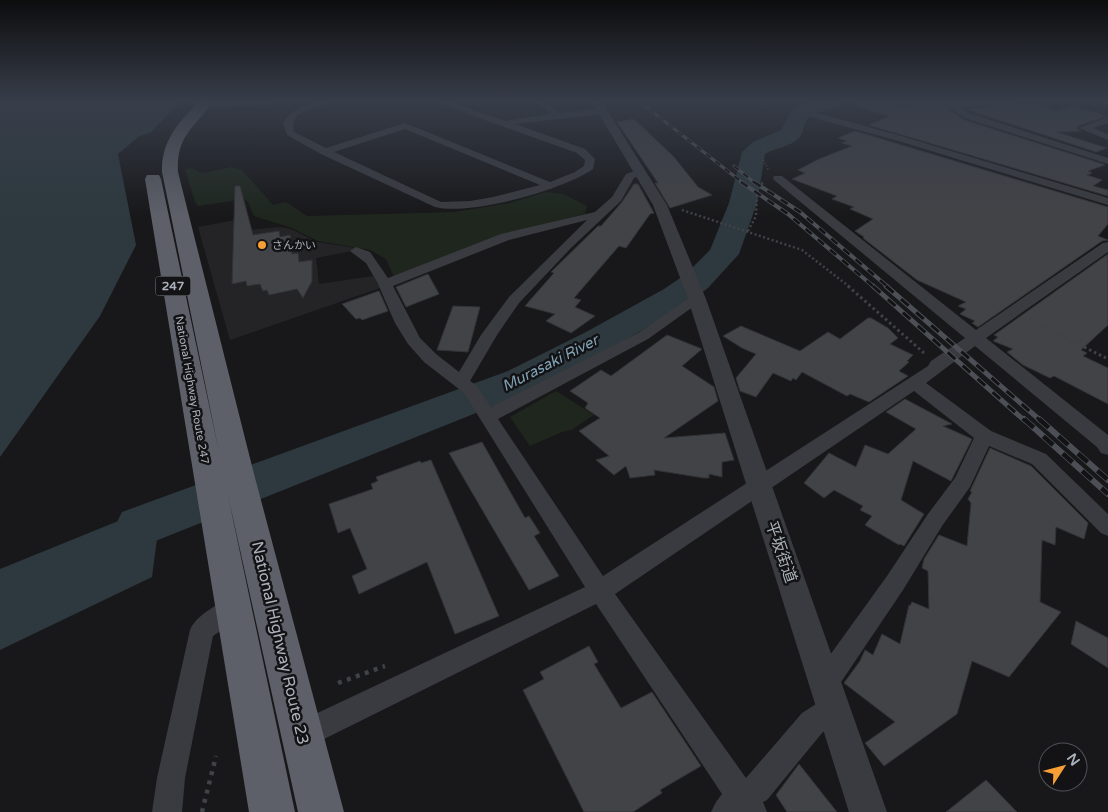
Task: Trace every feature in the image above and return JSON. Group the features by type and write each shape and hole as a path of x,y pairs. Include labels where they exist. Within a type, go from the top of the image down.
{"highway":[{"name":"National Highway Route 247","path":"161,140 154,152 152,163 159,212 228,493"},
{"name":"National Highway Route 247","path":"174,140 168,161 228,493"},
{"name":"247","path":"228,493 234,608 272,812"},
{"name":"National Highway Route 23","path":"228,493 302,735 321,812"}],"street":[{"path":"302,140 445,206 459,206 493,200 549,185 584,172 589,167 590,158 581,151 552,140"},
{"path":"325,152 362,140"},
{"path":"439,140 549,185"},
{"name":"平坂街道","path":"621,140 660,205 692,288 826,682 868,812"},
{"path":"904,140 1108,202"},
{"path":"1041,140 1108,162"},
{"path":"475,398 489,335 514,300 567,245 617,199 630,176 641,172"},
{"path":"772,177 1107,443"},
{"path":"385,284 505,237 590,216 600,216"},
{"path":"302,735 600,591 934,370 974,338 1108,246"},
{"path":"356,251 365,255 371,261 414,341 475,398 740,806 757,790 812,723 833,708"},
{"path":"475,398 643,336 692,288"},
{"path":"914,383 984,436 1039,459 1108,528"},
{"path":"826,682 895,584 934,520 963,482 984,436"},
{"path":"167,812 171,778 202,630 234,608"}],"path":[{"path":"748,231 756,216 756,193 772,177 762,160 761,153 764,148 787,140"},
{"path":"660,205 669,205 802,250 865,299 938,365"},
{"path":"1014,312 1108,359"},
{"path":"202,812 216,756"}],"shaded area":[{"path":"0,140 135,140 118,154 136,245 100,316 0,457"},
{"path":"231,167 242,170 273,205 286,202 307,216 455,212 510,203 546,192 563,194 587,206 585,214 552,223 394,277 386,259 370,250 318,241 292,228 254,216 248,202 244,199 198,206 195,202 185,169 192,168 202,173"},
{"path":"246,218 250,230 281,227 291,229 317,242 362,249 316,258 319,284 373,276 380,288 230,340 198,227"},
{"path":"556,391 594,415 571,430 530,446 510,417"},
{"path":"138,513 141,533 158,531 152,577 0,650 0,569"}],"building":[{"path":"629,140 656,140 674,157 698,187 712,195 670,208 655,183 658,183"},
{"path":"844,140 885,140 1108,207 1108,224 1098,236 1108,240 1102,241 978,327 972,323 975,321 960,314 966,309 958,306 966,302 917,280 855,231 873,219 850,209 854,207 832,199 837,196 792,179 805,173 798,170 819,159 852,146 842,143 847,141"},
{"path":"919,140 1027,140 1105,165 1088,171 1092,173 1087,175 1102,180 1093,186 1108,190 1108,196"},
{"path":"1059,140 1081,140 1107,148 1096,152"},
{"path":"634,184 638,184 654,213 650,214 626,248 619,246 574,298 581,300 575,307 595,316 571,333 546,321 555,314 525,306 554,273 551,272 598,226 601,226 622,202"},
{"path":"235,186 240,186 253,235 279,231 280,237 290,235 292,254 298,253 299,262 312,260 312,281 303,298 297,289 269,295 267,290 263,291 260,284 247,286 246,281 232,284"},
{"path":"1108,254 1108,325 1081,350 1087,353 1083,356 1108,368 1108,404 1054,376 1050,378 1023,365 1007,352 1013,349 993,341 998,337 994,335"},
{"path":"428,274 439,294 406,307 396,287"},
{"path":"379,291 388,311 362,320 360,318 356,319 342,304"},
{"path":"453,306 480,307 468,352 437,350"},
{"path":"868,318 888,328 898,338 890,344 913,355 907,361 909,362 899,371 908,376 869,402 850,394 847,396 802,372 796,380 793,378 791,381 773,373 756,397 740,391 736,378 756,354 723,336 741,326 800,351 828,332 840,339"},
{"path":"667,335 702,349 682,366 714,387 718,401 664,438 725,433 734,460 722,462 722,477 709,474 709,478 704,478 654,470 655,475 630,478 626,466 614,475 596,460 609,456 579,431 600,418 585,408 588,403 570,391 601,370 611,376"},
{"path":"905,399 952,424 943,426 972,439 951,481 913,461 901,500 924,514 904,546 865,525 872,516 860,510 863,506 834,490 824,498 804,483 829,453 856,467 865,445 888,454 916,429 886,412"},
{"path":"482,442 525,518 529,516 540,533 534,536 559,576 529,590 449,453"},
{"path":"990,448 1031,466 1088,523 1084,539 1056,527 1055,545 1042,540 1040,602 1061,612 1009,677 972,661 957,714 884,766 865,743 895,722 844,683 860,661 865,650 873,655 882,634 900,644 909,605 912,602 929,609 928,571 922,568 924,559 939,535 967,546 971,503 968,499"},
{"path":"431,460 499,616 455,634 427,562 359,594 352,576 367,569 350,528 338,533 329,504 373,489 371,484 378,481 376,477 420,461 421,463"},
{"path":"1076,621 1108,638 1108,668 1071,644"},
{"path":"589,646 598,662 594,664 621,708 652,692 701,766 660,790 662,793 633,812 584,812 523,690 544,679 540,672"},
{"path":"799,764 837,812 787,812 776,795"},
{"path":"986,780 1017,812 946,812"}],"waterway":[{"name":"Murasaki River","path":"140,526 522,380 599,340 676,296 697,281 724,254 743,203 754,152 761,147 780,140"}],"railway":[{"path":"688,140 743,183"},
{"path":"734,166 755,183"},
{"path":"741,182 788,214 874,287"},
{"path":"754,182 800,212 888,287"},
{"path":"873,286 1025,421"},
{"path":"886,286 1041,421"},
{"path":"1024,419 1108,494"},
{"path":"1039,419 1108,480"}],"place":[{"name":"さんかい","path":"262,245"}]}
